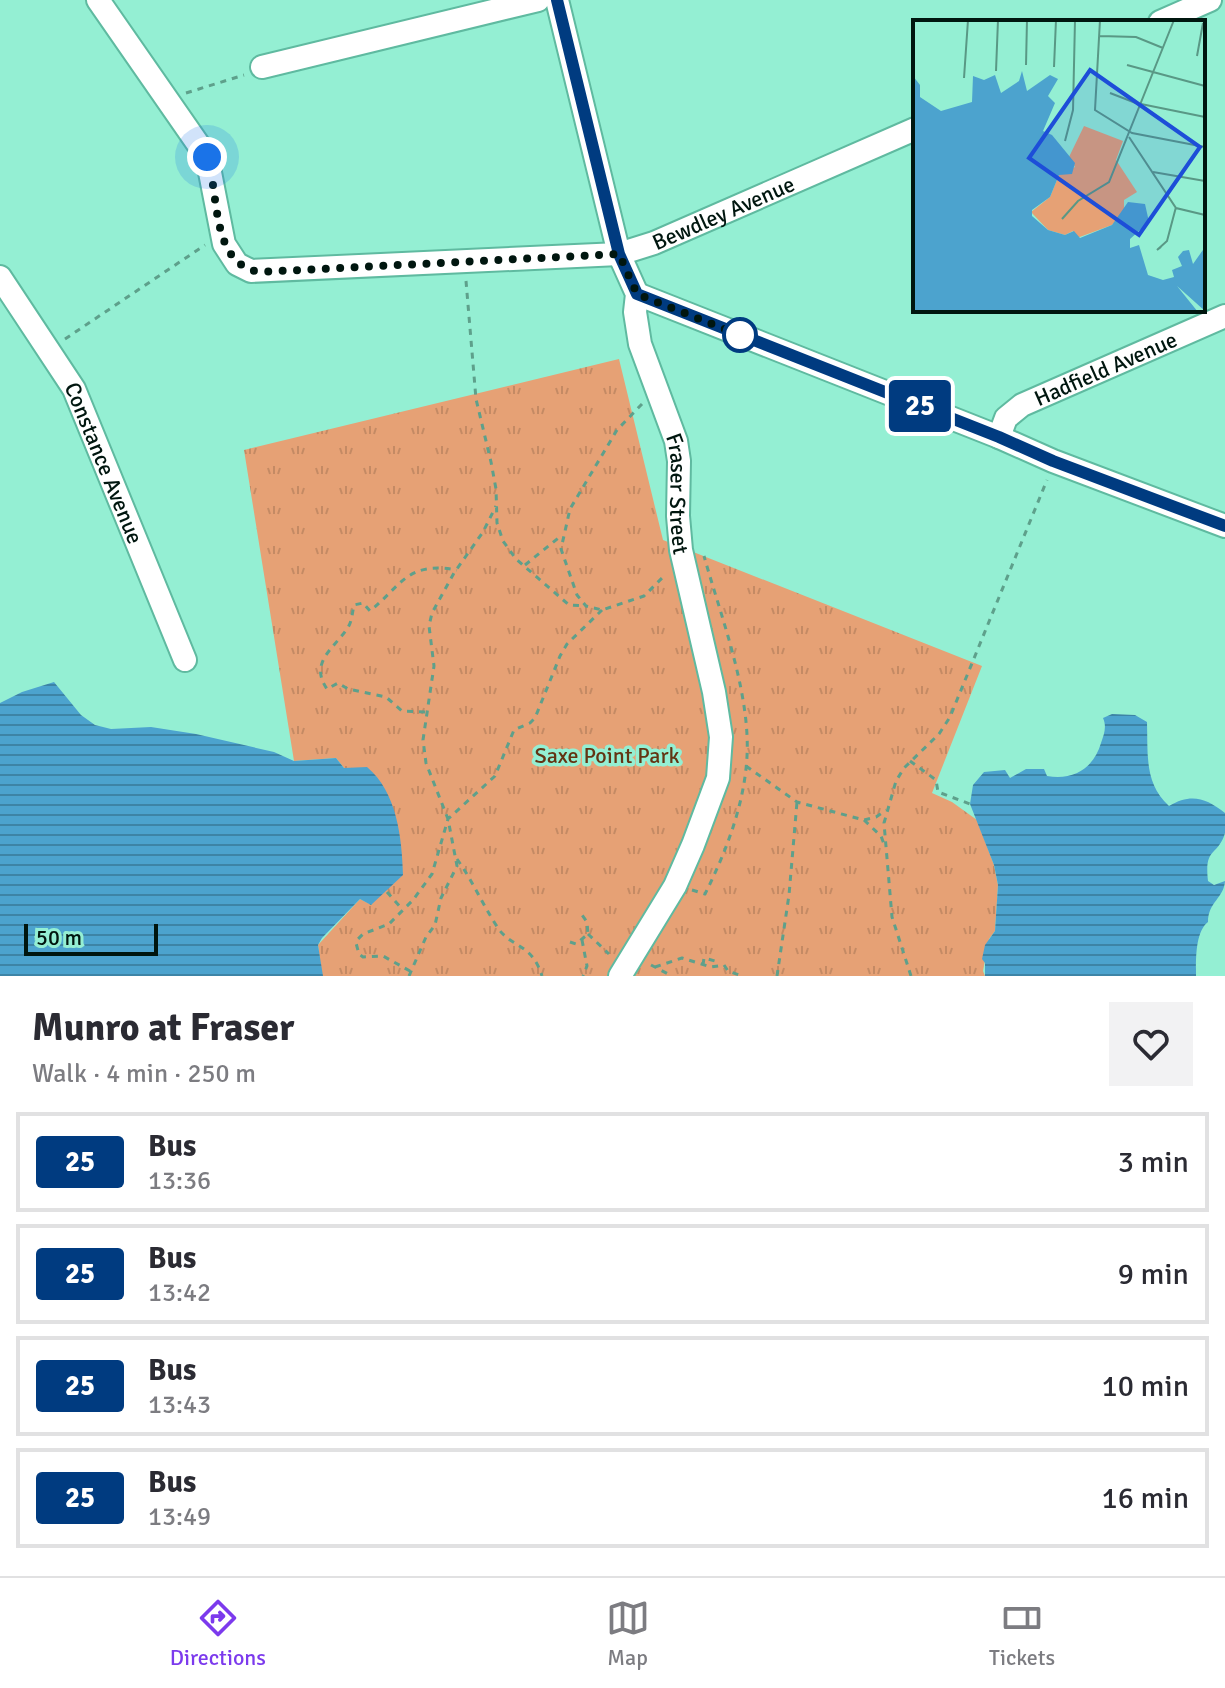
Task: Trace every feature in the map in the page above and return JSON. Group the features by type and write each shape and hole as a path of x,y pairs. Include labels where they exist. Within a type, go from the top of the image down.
{"street":[{"path":"98,0 207,157 222,234"},
{"path":"262,67 538,0"},
{"name":"Fraser Street","path":"557,0 619,254 637,294 636,328 678,451 678,516 686,572 714,692 721,737 722,761 711,799 675,886 625,968"},
{"path":"1165,20 1210,0"},
{"name":"Bewdley Avenue","path":"222,234 228,253 237,264 260,272 619,254 654,243 913,130"},
{"name":"Constance Avenue","path":"0,277 74,389 185,660"},
{"path":"637,294 1053,461 1225,526"},
{"name":"Hadfield Avenue","path":"999,437 1006,418 1022,405 1225,316"}],"path":[{"path":"167,98 262,67"},
{"path":"48,350 222,234"},
{"path":"464,261 476,399 491,462 497,523 503,541 516,559 569,605 602,610"},
{"path":"586,606 577,595 561,549 570,509 617,430 656,390"},
{"path":"911,976 892,917 884,823 888,808 896,781 910,761 939,734 961,694 1053,461"},
{"path":"496,506 432,613 429,626 434,666 423,740 426,763 448,819 457,859 470,875 497,927 534,955 542,976"},
{"path":"525,565 562,535"},
{"path":"427,712 402,711 386,697 348,689 338,683 327,689 320,668 327,650 349,626 354,605 363,603 370,611 404,576 430,569 457,570"},
{"path":"410,970 383,956 363,957 356,943 363,934 389,924 432,874 448,819 495,776 514,730 535,718 567,644 602,610 644,596 663,575 686,572"},
{"path":"910,761 936,780 938,792 970,804"},
{"path":"746,766 797,802 864,820 881,836 886,847"},
{"path":"777,976 789,895 797,802"},
{"path":"864,820 876,817 888,808"},
{"path":"410,976 410,970 435,925 441,898 451,883 457,859"},
{"path":"387,892 403,910"},
{"path":"582,915 587,922 588,934 625,968 655,967 682,958 714,967 724,965 728,974 742,976"},
{"path":"570,942 576,944 588,934"},
{"path":"582,940 587,966 583,976"},
{"path":"703,965 704,958 708,957 715,961 714,967"},
{"path":"655,967 672,976"}],"green space":[{"name":"Saxe Point Park","path":"619,359 663,540 982,666 932,793 952,802 977,820 994,865 998,885 995,931 989,939 983,971 985,976 322,976 318,945 360,899 372,905 344,768 336,758 294,761 244,450"}],"water":[{"path":"54,682 81,715 95,725 111,729 151,727 274,752 294,761 336,758 344,768 367,767 385,789 396,816 403,875 371,905 360,899 322,938 318,945 323,976 0,976 0,703"},
{"path":"1112,714 1135,715 1147,722 1151,778 1169,806 1198,799 1225,813 1225,833 1210,857 1207,870 1208,881 1214,885 1225,881 1224,887 1201,932 1196,976 985,976 982,959 985,945 995,931 998,885 994,865 970,804 973,785 984,772 1005,770 1010,778 1026,769 1044,769 1047,776 1056,777 1081,771 1098,752 1105,730 1103,718"}],"bus line":[{"name":"25","path":"557,0 619,254 637,294 1053,461 1225,526"}],"route":[{"path":"207,157 224,244 228,253 244,269 260,272 619,254 637,294 747,338 740,335"}]}
